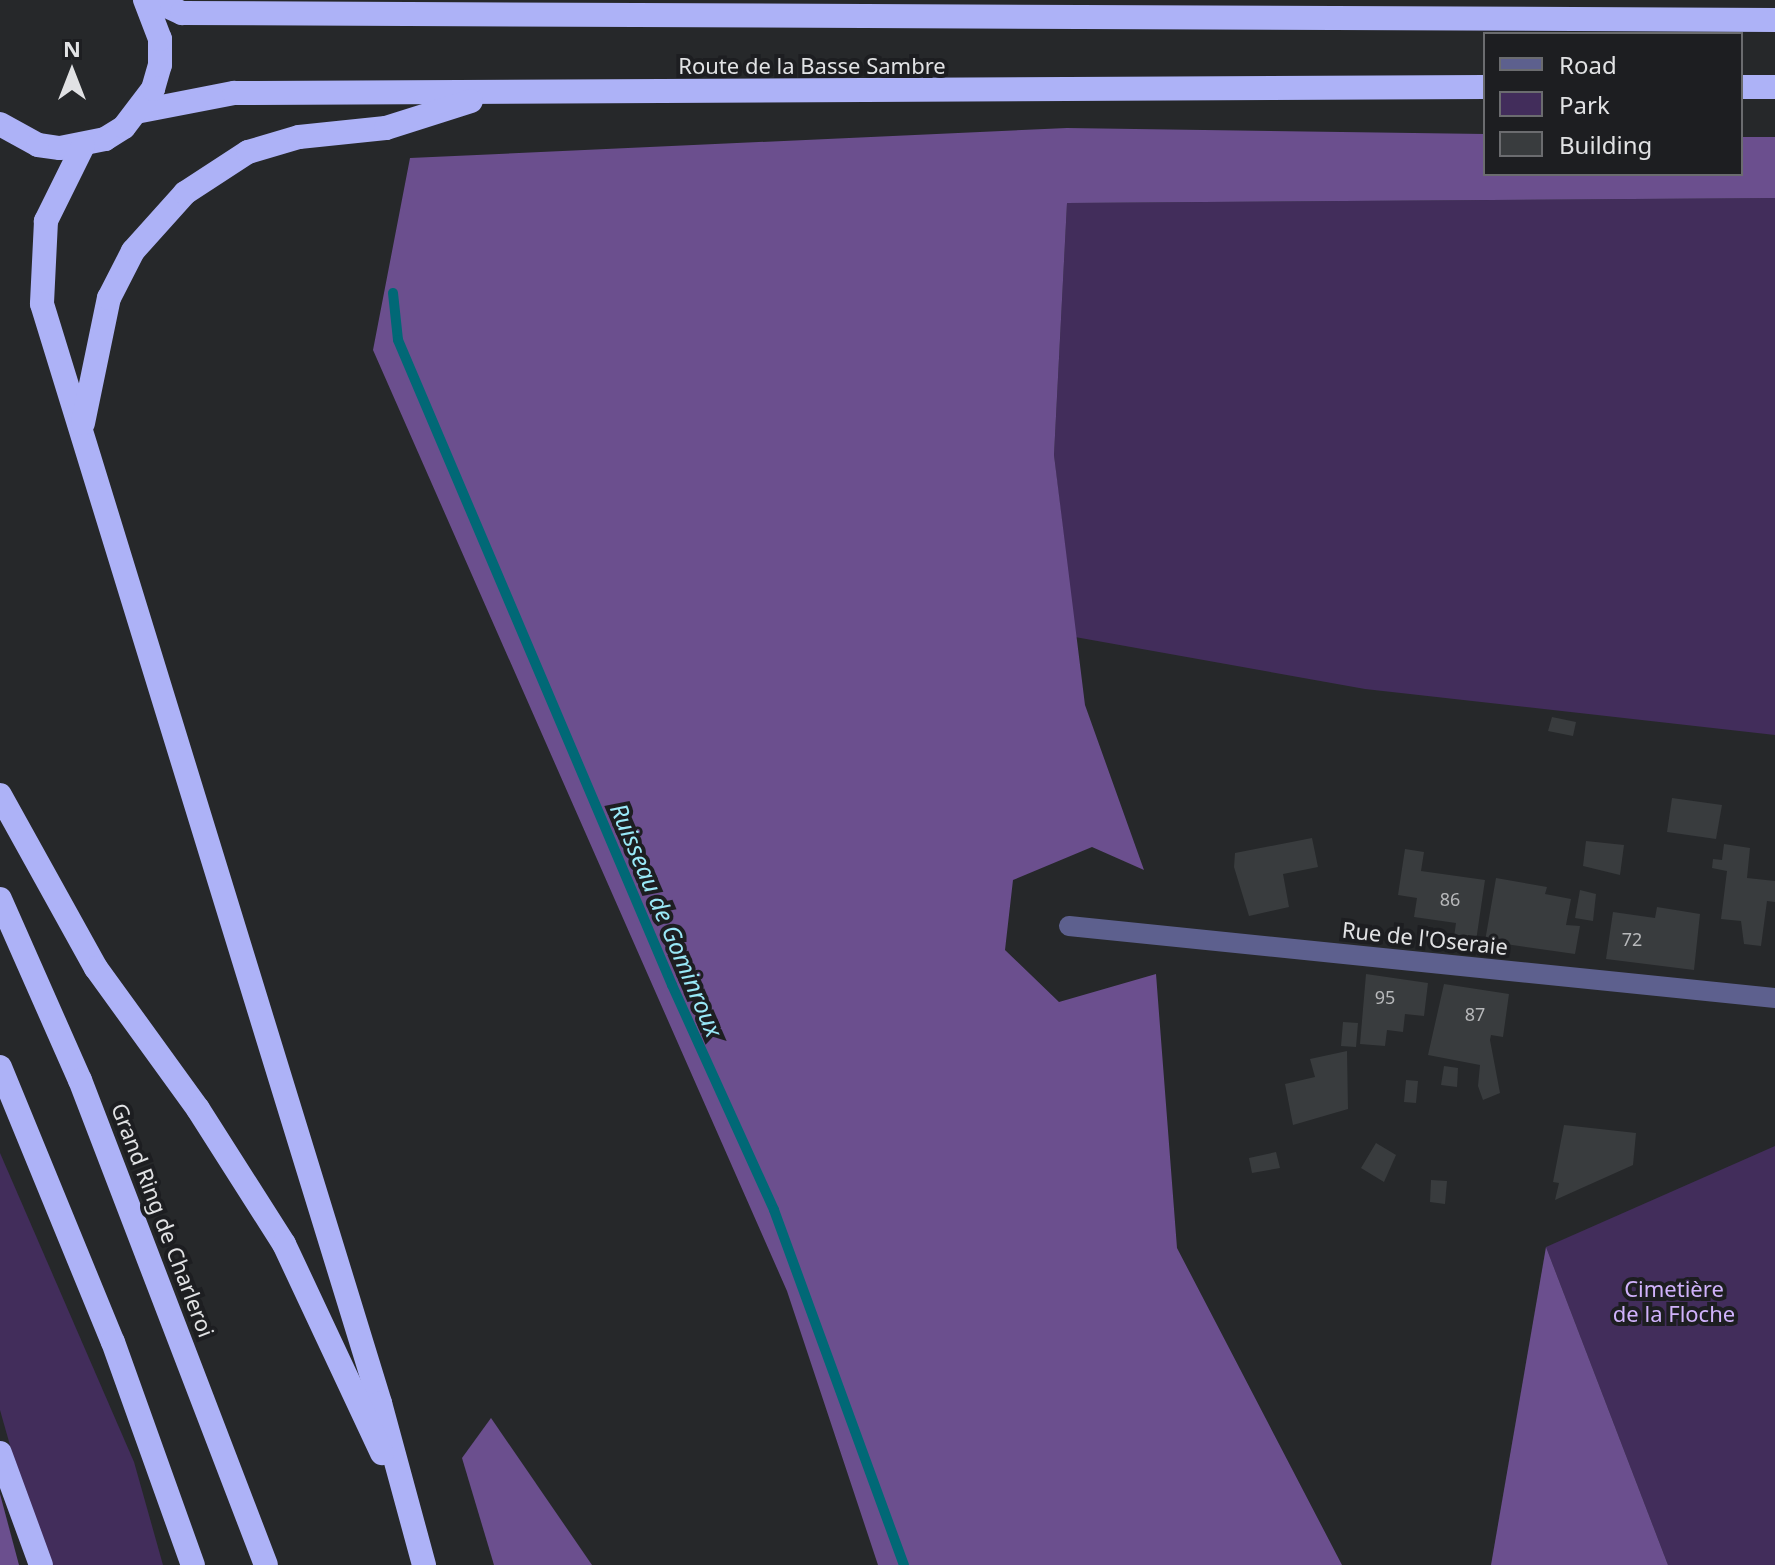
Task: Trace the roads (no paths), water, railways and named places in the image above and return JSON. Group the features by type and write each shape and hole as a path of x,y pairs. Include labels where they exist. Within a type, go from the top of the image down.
{"highway":[{"path":"0,124 38,145 83,146 124,127 141,111 160,65 160,39 145,0"},
{"path":"154,0 182,13 1775,20"},
{"path":"419,0 471,13"},
{"name":"Route de la Basse Sambre","path":"141,111 234,93 1483,87"},
{"path":"1743,87 1775,87"},
{"path":"83,425 109,298 133,251 185,193 248,152 299,137 386,128 492,94"},
{"path":"83,146 46,221 41,254 42,304 83,425 424,1565"},
{"path":"0,795 96,968 198,1109 284,1244 408,1510"},
{"name":"Grand Ring de Charleroi","path":"0,899 80,1080 266,1565"},
{"path":"0,1067 113,1342 193,1565"},
{"path":"0,1453 41,1565"}],"street":[{"name":"Rue de l'Oseraie","path":"1069,926 1775,998"}],"waterway":[{"name":"Ruisseau de Gominroux","path":"393,293 398,340 672,985 774,1210 904,1565"}],"park label":[{"name":"Cimetière de la Floche","path":"1674,1300"}]}
